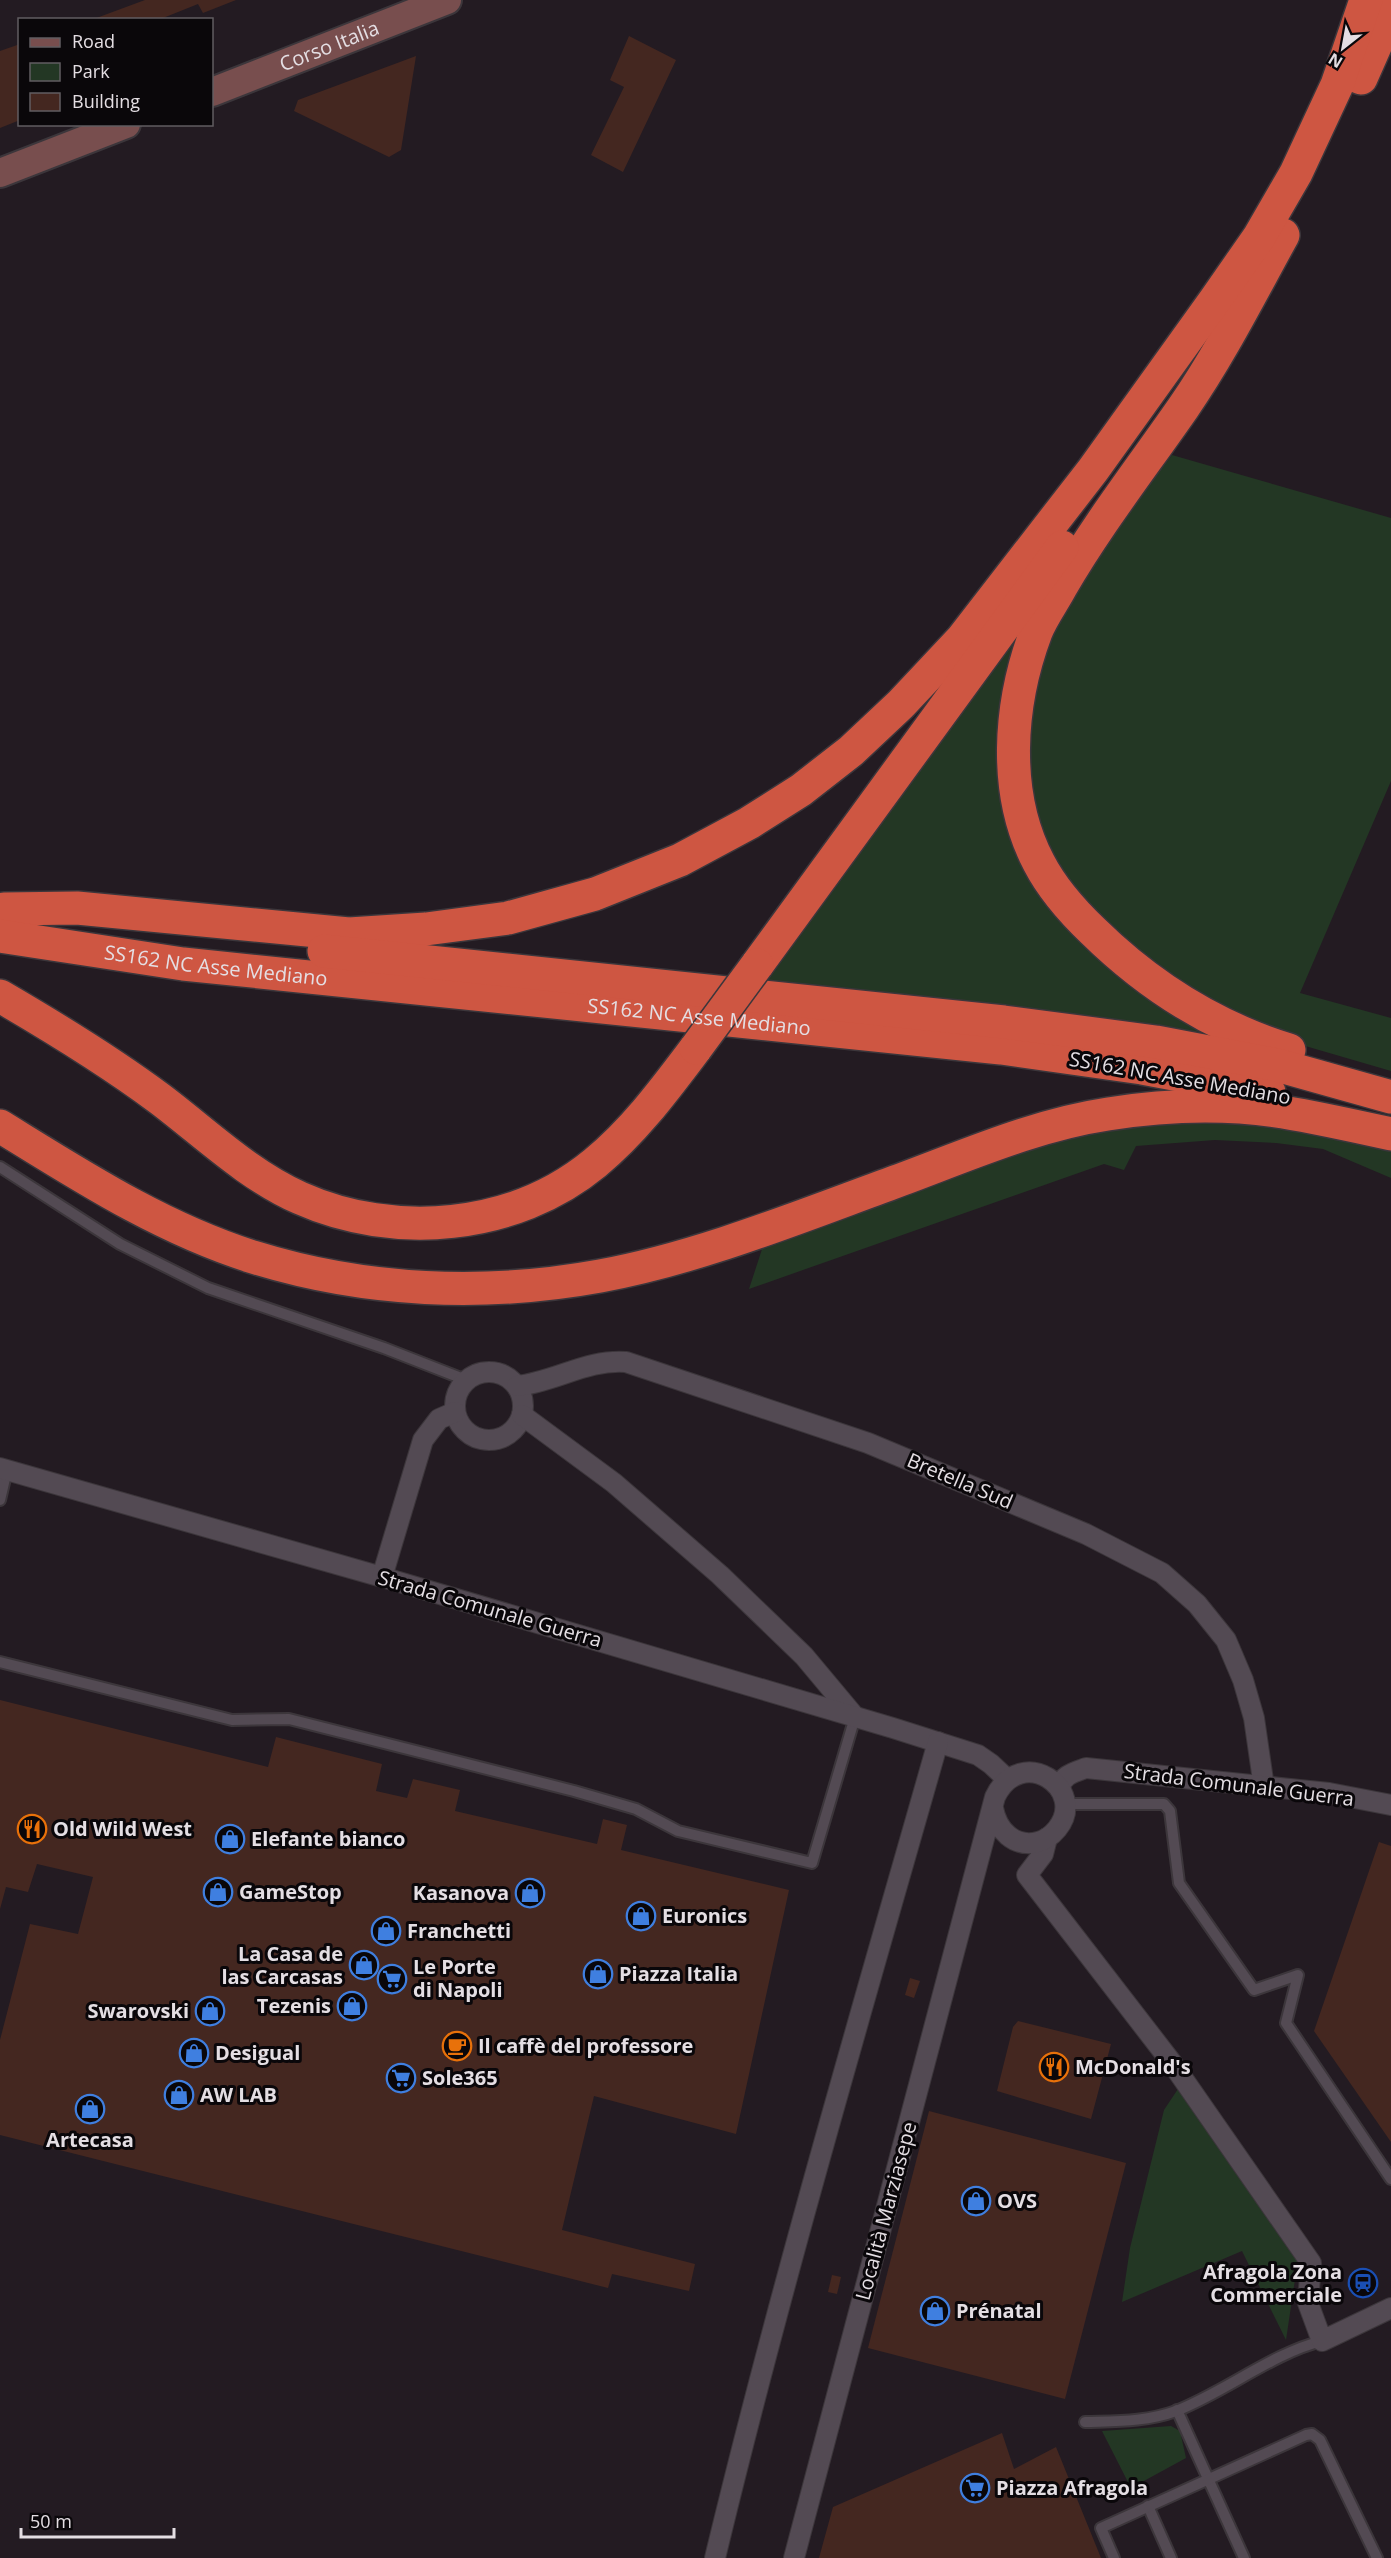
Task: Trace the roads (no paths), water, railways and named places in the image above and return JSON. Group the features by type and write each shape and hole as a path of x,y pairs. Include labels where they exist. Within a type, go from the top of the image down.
{"highway":[{"path":"1,918 77,908 349,934 426,929 508,918 595,894 680,860 749,824 801,790 851,751 893,712 962,639 1086,478 1209,309 1259,237 1296,173 1337,85 1366,0"},
{"path":"1369,60 1387,0"},
{"path":"1391,10 1314,181 1216,355 1184,406 1076,561 1036,631 1015,710 1013,760 1021,813 1039,862 1072,911 1111,949 1167,994 1216,1022 1262,1042 1391,1082"},
{"path":"0,996 82,1045 120,1071 159,1098 235,1158 271,1182 299,1198 330,1209 361,1218 391,1223 437,1223 479,1218 555,1190 594,1165 626,1135 658,1099 1042,577 1276,248"},
{"name":"SS162 NC Asse Mediano","path":"1,918 1004,1022 1156,1042 1278,1065 1391,1097"},
{"name":"SS162 NC Asse Mediano","path":"1,918 183,964 1001,1048 1142,1068 1277,1093 1391,1126"},
{"path":"0,1126 102,1190 208,1242 301,1270 352,1280 428,1289 532,1287 603,1276 668,1260 782,1223 1003,1142 1056,1125 1107,1114 1166,1107 1224,1107 1281,1112 1391,1134"}],"main road":[{"name":"Corso Italia","path":"213,92 447,0"},
{"path":"0,173 121,126"}],"street":[{"name":"Bretella Sud","path":"517,1386 551,1379 598,1362 626,1362 868,1443 1125,1552 1162,1573 1197,1604 1226,1640 1243,1680 1254,1718 1264,1787"},
{"path":"487,1371 509,1378 517,1386 522,1397 522,1415 515,1428 507,1435 497,1440 486,1440 466,1431 458,1423 454,1412 454,1400 466,1380 487,1371"},
{"path":"382,1577 423,1440 439,1419 454,1412"},
{"path":"522,1415 614,1483 720,1575 804,1656 855,1717"},
{"name":"Strada Comunale Guerra","path":"4,1469 382,1577 938,1742 978,1755 1007,1779"},
{"path":"715,2558 834,2107 938,1742"},
{"name":"Strada Comunale Guerra","path":"1062,1797 1061,1783 1067,1776 1086,1768 1329,1793 1391,1805"},
{"path":"1026,1772 1036,1772 1046,1776 1062,1797 1064,1816 1060,1825 1047,1838 1030,1843 1012,1839 999,1826 993,1808 1000,1787 1007,1779 1026,1772"},
{"name":"Località Marziasepe","path":"794,2558 993,1808"},
{"path":"1047,1838 1043,1854 1027,1875 1172,2063 1311,2263 1308,2303 1322,2341 1391,2308"},
{"path":"978,1863 990,1852 1012,1839"}],"lane":[{"path":"0,1167 120,1244 199,1284 384,1348 466,1380"},
{"path":"0,1500 4,1469"},
{"path":"0,1662 232,1720 289,1719 574,1791 636,1809 678,1831 812,1863 855,1717"},
{"path":"1062,1797 1164,1804 1170,1811 1179,1883 1254,1990 1298,1975 1286,2023 1391,2179"},
{"path":"1084,2422 1144,2420 1177,2410 1274,2362 1298,2347 1322,2341"},
{"path":"1177,2410 1244,2558"},
{"path":"1114,2558 1101,2528 1312,2434 1320,2440 1377,2558"},
{"path":"1148,2506 1171,2558"}],"place":[{"name":"Old Wild West","path":"32,1829"},
{"name":"Elefante bianco","path":"230,1839"},
{"name":"GameStop","path":"218,1892"},
{"name":"Kasanova","path":"530,1893"},
{"name":"Euronics","path":"641,1916"},
{"name":"Franchetti","path":"386,1931"},
{"name":"La Casa de las Carcasas","path":"364,1965"},
{"name":"Piazza Italia","path":"598,1974"},
{"name":"Le Porte di Napoli","path":"392,1979"},
{"name":"Tezenis","path":"352,2006"},
{"name":"Swarovski","path":"210,2011"},
{"name":"Il caffè del professore","path":"457,2046"},
{"name":"Desigual","path":"194,2053"},
{"name":"McDonald's","path":"1054,2067"},
{"name":"Sole365","path":"401,2078"},
{"name":"AW LAB","path":"179,2095"},
{"name":"Artecasa","path":"90,2109"},
{"name":"OVS","path":"976,2201"},
{"name":"Afragola Zona Commerciale","path":"1363,2283"},
{"name":"Prénatal","path":"935,2311"},
{"name":"Piazza Afragola","path":"975,2488"}]}
